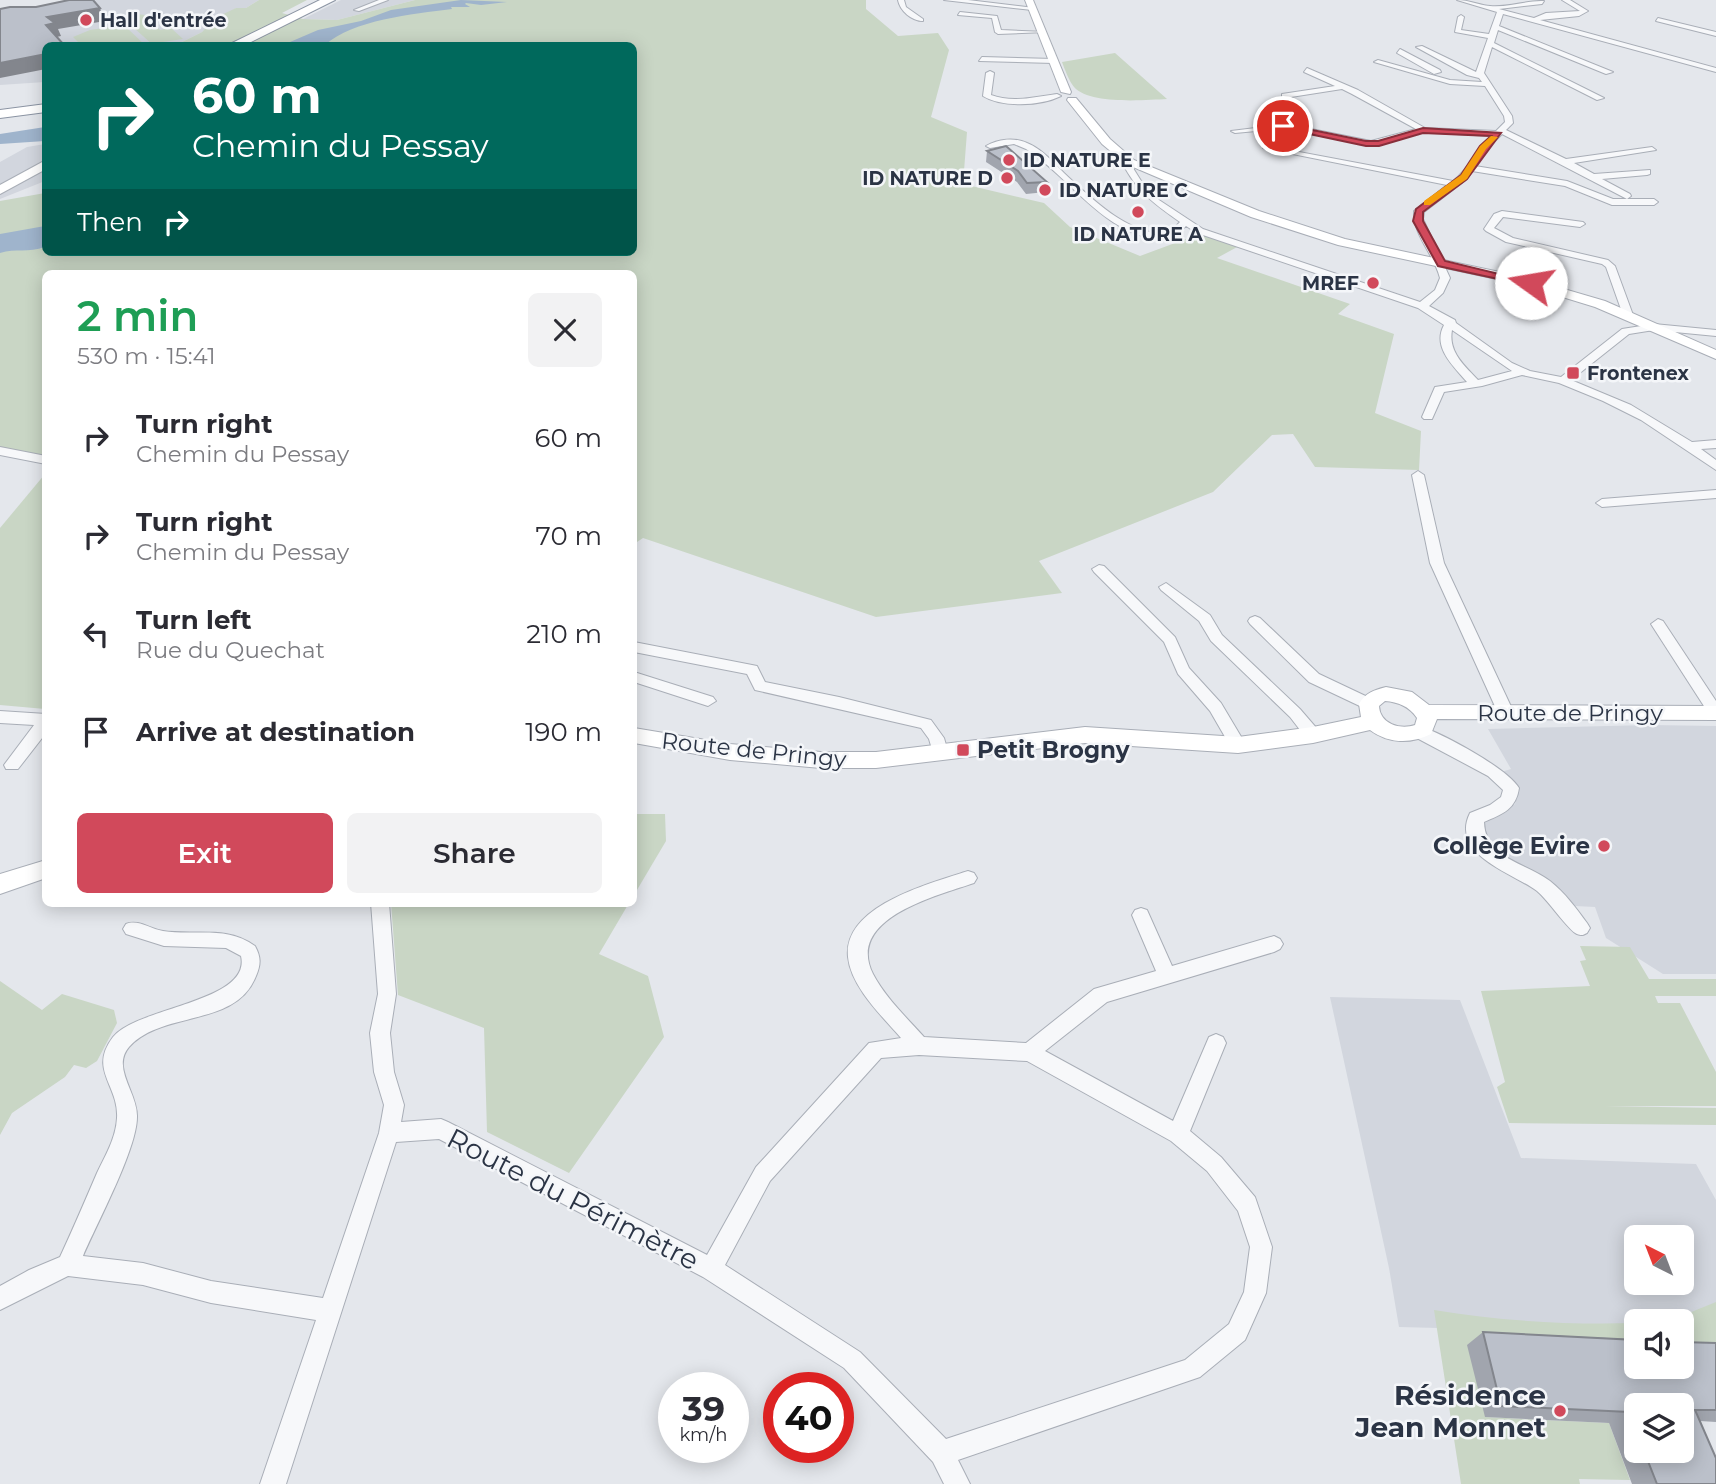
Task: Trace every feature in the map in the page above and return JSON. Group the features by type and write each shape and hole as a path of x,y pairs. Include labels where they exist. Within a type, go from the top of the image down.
{"highway":[{"path":"232,42 320,0"},
{"path":"241,42 329,0"},
{"path":"245,42 265,31"},
{"path":"0,114 42,109"},
{"path":"0,121 42,116"}],"street":[{"path":"357,10 385,0"},
{"path":"901,0 903,8 921,20"},
{"path":"947,0 1030,4 1043,32 1065,96 1120,156 1133,164 1297,228 1342,242 1554,289 1628,315 1716,355"},
{"path":"1460,0 1716,70"},
{"path":"1488,9 1542,2 1536,0"},
{"path":"1534,21 1544,15 1570,15 1585,10 1565,0"},
{"path":"1483,80 1500,13"},
{"path":"960,14 995,17 998,32 1043,32"},
{"path":"1461,17 1457,31 1504,36 1510,41 1590,74"},
{"path":"1658,20 1716,33"},
{"path":"1492,36 1609,72"},
{"path":"1492,36 1600,97"},
{"path":"1420,47 1483,80 1508,116 1509,123 1483,148 1471,168 1424,205 1418,216 1445,278 1443,284 1422,306"},
{"path":"1399,51 1444,76 1483,80"},
{"path":"982,59 1054,61"},
{"path":"1378,62 1450,82 1483,80"},
{"path":"1307,70 1423,130"},
{"path":"990,73 987,96 993,99 1065,96"},
{"path":"1291,127 1301,113 1285,96 1343,87"},
{"path":"1235,131 1291,127 1366,144 1379,143 1423,130 1500,133 1565,162 1627,196"},
{"path":"990,146 1011,141 1026,145 1080,192 1131,229 1159,238 1200,231"},
{"path":"1267,148 1454,184"},
{"path":"1565,162 1653,150"},
{"path":"1133,164 1129,167 1139,185 1156,202 1200,231 1422,306 1451,322 1522,372 1563,381 1609,397 1642,414 1692,446 1716,466"},
{"path":"1471,168 1567,184 1612,202 1636,204 1654,201"},
{"path":"0,192 42,170"},
{"path":"1593,177 1647,172"},
{"path":"1580,224 1502,214 1497,216 1489,229 1509,240 1605,262 1610,266 1628,315"},
{"path":"1174,235 1185,222"},
{"path":"1451,322 1445,332 1444,342 1451,356 1475,384"},
{"path":"1563,381 1626,331 1654,327 1716,333"},
{"path":"1428,416 1439,389 1475,384 1522,372"},
{"path":"1692,446 1716,444"},
{"path":"0,451 42,459"},
{"path":"1418,475 1437,563 1506,713"},
{"path":"1602,503 1716,494"},
{"path":"1100,569 1166,635 1183,670 1216,707 1238,745"},
{"path":"1166,587 1205,618 1216,638 1295,713 1312,735"},
{"path":"1255,621 1314,678 1371,713"},
{"path":"1658,624 1716,713"},
{"path":"637,648 751,670 760,686 926,724 936,738 940,752"},
{"path":"637,678 708,701"},
{"name":"Route de Pringy","path":"637,736 730,752 821,761 876,761 1085,735 1238,745 1312,735 1371,713 1378,696 1395,695 1412,701 1424,712 1716,713"},
{"path":"1419,732 1427,724 1424,712"},
{"name":"Route de Pringy","path":"1371,713 1381,728 1401,734 1419,732 1494,772 1511,788 1509,800 1496,810 1476,818 1474,831 1480,846 1497,861 1536,880 1560,900 1581,928"},
{"path":"0,717 42,721"},
{"path":"12,765 42,726"},
{"path":"0,884 42,870"},
{"path":"919,1046 864,976 857,951 867,925 888,908 968,878"},
{"path":"273,1484 389,1133 394,1105 384,1072 380,1033 387,994 380,907"},
{"path":"1141,915 1168,977"},
{"path":"68,1265 124,1137 128,1117 125,1099 111,1074 111,1060 122,1040 144,1026 219,1001 242,985 249,973 251,959 248,950 241,944 203,937 166,939 132,929"},
{"path":"1029,1052 1101,995 1274,944"},
{"path":"1178,1133 1216,1043"},
{"path":"711,1269 763,1174 876,1049 919,1046 1029,1052 1178,1133 1214,1164 1247,1205 1261,1247 1255,1293 1237,1332 1192,1369 942,1453"},
{"name":"Route du Périmètre","path":"389,1133 441,1129 711,1269 852,1360 942,1453 957,1484"},
{"path":"0,1299 37,1278 68,1265 143,1274 211,1292 330,1311"}],"shaded area":[{"path":"81,0 259,0 246,8 236,8 202,32 182,42 42,42 42,82 0,85 0,15"},
{"path":"341,0 415,0 337,20 303,19"},
{"path":"42,144 42,182 0,199 0,162 27,147"},
{"name":"Collège Evire","path":"1716,726 1716,974 1663,974 1606,938 1595,907 1575,906 1552,884 1500,857 1483,835 1484,823 1515,804 1518,794 1501,772 1511,769 1488,729"},
{"path":"1330,997 1460,1000 1521,1158 1696,1164 1716,1200 1716,1335 1694,1326 1694,1309 1624,1309 1624,1333 1399,1327 1389,1268"}],"green space":[{"path":"259,0 307,0 282,13 303,19 337,20 415,0 866,0 866,9 898,36 938,33 949,50 931,117 967,132 963,184 1044,203 1070,227 1140,256 1202,233 1239,246 1217,258 1350,304 1338,314 1394,334 1375,413 1421,431 1419,470 1315,467 1293,434 1272,435 1213,492 1039,561 1062,593 876,617 643,538 637,542 637,270 42,270 42,461 0,453 0,201 42,194 42,256 637,256 637,42 182,42 202,32 217,17 236,8 246,8"},
{"path":"145,15 160,30 171,28 183,39 150,42 134,28 111,25 117,20 115,18"},
{"path":"127,28 142,42 78,42 73,37 90,30"},
{"path":"1115,53 1167,99 1118,100 1092,97 1074,87 1062,62"},
{"path":"42,478 42,709 0,705 0,528"},
{"path":"637,814 665,814 666,841 637,890"},
{"path":"391,907 627,907 599,954 648,976 664,1037 569,1173 487,1132 484,1028 398,995"},
{"path":"1580,946 1630,947 1649,979 1716,979 1716,996 1655,996 1658,1003 1680,1003 1716,1072 1716,1106 1605,1106 1716,1108 1716,1125 1509,1123 1497,1087 1505,1082 1481,991 1590,986 1580,961 1586,960"},
{"path":"0,981 42,1010 62,994 114,1010 117,1023 97,1061 86,1068 74,1065 65,1077 12,1113 0,1135"},
{"path":"1716,1302 1716,1357 1694,1356 1694,1311"},
{"path":"1434,1310 1535,1321 1624,1323 1624,1358 1485,1417 1609,1423 1630,1480 1579,1479 1580,1484 1461,1484"}],"water":[{"path":"461,0 507,2 481,5 466,3 470,7 451,7 452,9 384,20 351,30 329,42 290,42 318,30 361,21 391,10"},
{"path":"42,127 42,141 0,144 0,134"},
{"path":"42,227 42,248 0,253 0,234"}],"building":[{"path":"69,0 93,0 100,8 47,17 55,23 46,25 61,42 42,42 42,55 0,63 0,9 36,7"},
{"path":"1006,146 1047,182 1027,183 1018,171 987,151"},
{"path":"1483,1332 1624,1339 1624,1379 1694,1379 1694,1342 1716,1343 1716,1410 1695,1410 1716,1458 1716,1484 1657,1484 1649,1463 1694,1463 1694,1393 1624,1393 1624,1412 1501,1406"}],"slow traffic":[{"path":"1427,203 1464,177 1483,148 1494,137"}],"place":[{"name":"Hall d'entrée","path":"86,20"},
{"name":"ID NATURE E","path":"1009,160"},
{"name":"ID NATURE D","path":"1007,178"},
{"name":"ID NATURE C","path":"1045,190"},
{"name":"ID NATURE A","path":"1138,212"},
{"name":"MREF","path":"1373,283"},
{"name":"Frontenex","path":"1573,373"},
{"name":"Petit Brogny","path":"963,750"},
{"name":"Collège Evire","path":"1604,846"},
{"name":"Résidence Jean Monnet","path":"1560,1411"}],"route":[{"path":"1283,126 1366,144 1379,143 1423,130 1498,134 1483,148 1464,177 1424,205 1419,211 1418,221 1441,264 1531,283"}]}
